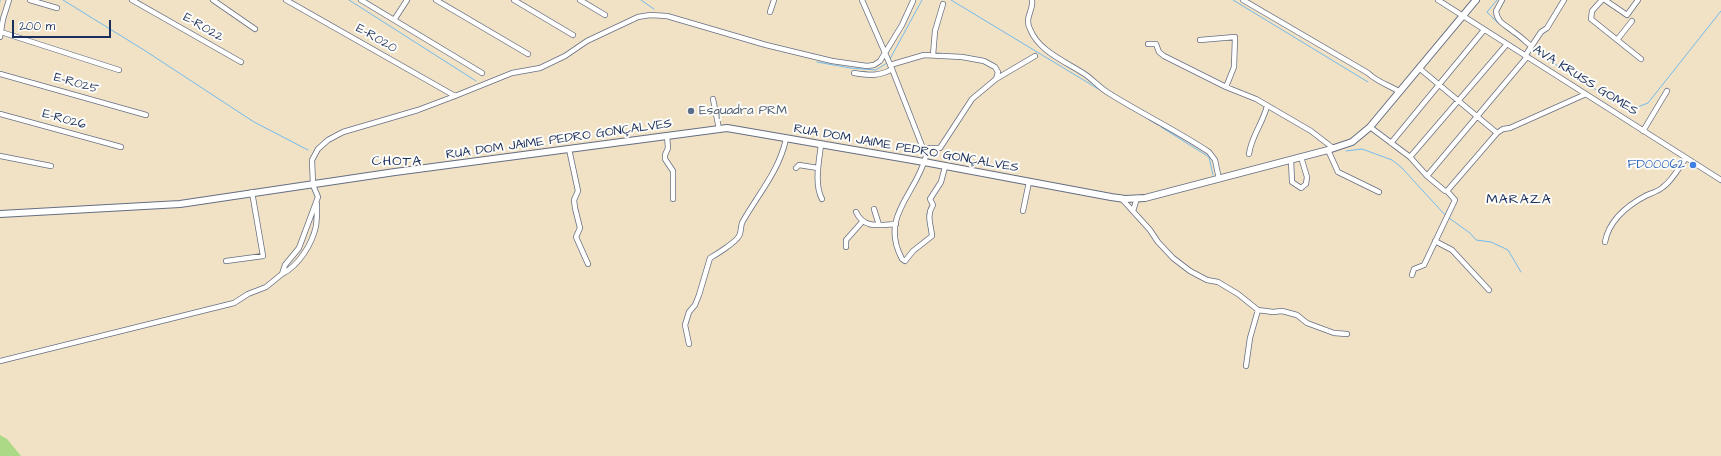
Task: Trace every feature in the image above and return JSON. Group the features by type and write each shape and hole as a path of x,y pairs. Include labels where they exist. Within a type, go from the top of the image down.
{"main road":[{"name":"RUA DOM JAIME PEDRO GONÇALVES","path":"0,214 180,204 252,192 313,185 395,172 727,128 1121,198 1137,198 1175,191 1290,160 1330,149 1358,138 1370,127 1400,92 1476,0"}],"street":[{"path":"10,0 2,18 1,35 119,70"},
{"path":"30,0 57,8"},
{"name":"E-R022","path":"132,0 241,62"},
{"path":"213,0 255,29"},
{"name":"E-R020","path":"286,0 455,96"},
{"path":"361,0 482,73"},
{"path":"394,20 407,0"},
{"path":"436,0 528,54"},
{"path":"514,0 573,35"},
{"path":"580,0 605,15"},
{"path":"770,12 774,0"},
{"path":"862,0 891,67 926,156 906,198 894,231 902,260 905,260 913,251 932,236 928,215 928,212 933,205 930,199 942,182 945,167"},
{"path":"0,361 234,303 248,294 266,287 282,274 291,270 310,243 316,227 318,197 313,185 312,160 318,149 328,140 343,132 418,110 512,73 540,68 565,56 587,41 638,18 650,15 667,16 766,45 853,65 874,65 880,61 902,25 913,0"},
{"path":"1032,0 1028,15 1028,26 1036,39 1044,47 1084,74 1107,92 1210,152 1215,160 1219,179"},
{"path":"1243,0 1374,79 1391,86 1400,92"},
{"name":"AVA KRUSS GOMES","path":"1438,0 1721,180"},
{"path":"1502,0 1496,11 1499,20 1505,27 1515,32 1530,48"},
{"path":"1427,176 1478,117 1526,56 1541,32 1547,28 1564,0"},
{"path":"1602,0 1592,11 1591,19 1641,58"},
{"path":"1605,0 1627,15 1638,0"},
{"path":"933,55 935,30 943,4"},
{"path":"1617,40 1632,21"},
{"path":"1390,143 1439,86 1484,30"},
{"path":"1200,40 1234,37 1234,67 1226,87"},
{"path":"1148,44 1156,44 1164,56 1226,87 1246,94 1311,132 1330,149 1338,172 1378,192"},
{"path":"1410,157 1507,44"},
{"path":"854,73 877,75 884,74 891,67 920,55 933,55 968,58 990,63 998,70 996,79"},
{"path":"922,148 940,148 972,99 996,79 1036,56"},
{"path":"1419,68 1497,133"},
{"name":"E-R025","path":"0,74 146,115"},
{"path":"1643,131 1667,91"},
{"path":"1447,191 1497,133 1503,129 1510,128 1586,94"},
{"path":"713,99 719,129"},
{"path":"1249,154 1251,144 1264,117 1267,106"},
{"name":"E-R026","path":"0,114 121,147"},
{"path":"1370,127 1410,157 1427,176 1447,191 1455,201 1424,265 1414,269 1412,275"},
{"path":"667,136 668,148 665,155 673,171 673,199"},
{"path":"689,344 685,325 689,312 695,305 710,258 725,249 739,236 743,220 776,169 782,156 786,139"},
{"path":"821,145 818,168 819,191 822,199"},
{"path":"569,149 578,191 574,200 580,228 576,237 588,264"},
{"path":"0,156 51,166"},
{"path":"1290,160 1292,182 1301,188 1306,184 1307,178 1301,157"},
{"path":"1605,242 1610,229 1619,215 1640,200 1663,188 1670,181 1686,158"},
{"path":"796,168 797,165 801,165 818,168"},
{"path":"1023,211 1028,182"},
{"path":"226,261 263,256 252,192"},
{"path":"282,274 285,265 299,248 318,197"},
{"path":"1121,198 1173,258 1190,271 1207,280 1218,282 1238,294 1258,310 1273,312 1282,311 1296,315 1307,323 1334,333 1347,334"},
{"path":"1133,211 1137,198"},
{"path":"874,209 879,224"},
{"path":"856,212 862,222"},
{"path":"862,222 896,224"},
{"path":"846,247 848,238 862,222"},
{"path":"1435,241 1452,250 1489,290"},
{"path":"1246,366 1250,338 1258,310"}],"green space":[{"path":"0,435 7,439 21,456 0,456"}],"waterway":[{"path":"63,0 144,50 254,122 308,150"},
{"path":"349,0 476,81"},
{"path":"641,0 654,9"},
{"path":"890,59 922,0"},
{"path":"951,0 1158,125"},
{"path":"1233,0 1368,82"},
{"path":"1497,0 1487,12 1498,23"},
{"path":"1532,49 1630,110 1648,103 1721,11"},
{"path":"1504,27 1528,46"},
{"path":"817,62 850,68 876,70 887,63"},
{"path":"1161,127 1209,157 1213,175"},
{"path":"1346,151 1362,149 1392,160 1402,168 1445,215"},
{"path":"1449,218 1470,233 1476,240 1491,242 1508,250 1521,272"}],"place":[{"name":"Esquadra PRM","path":"691,111"},
{"name":"FD00062","path":"1693,165"}],"district":[{"name":"CHOTA","path":"397,162"},
{"name":"MARAZA","path":"1519,200"}]}
